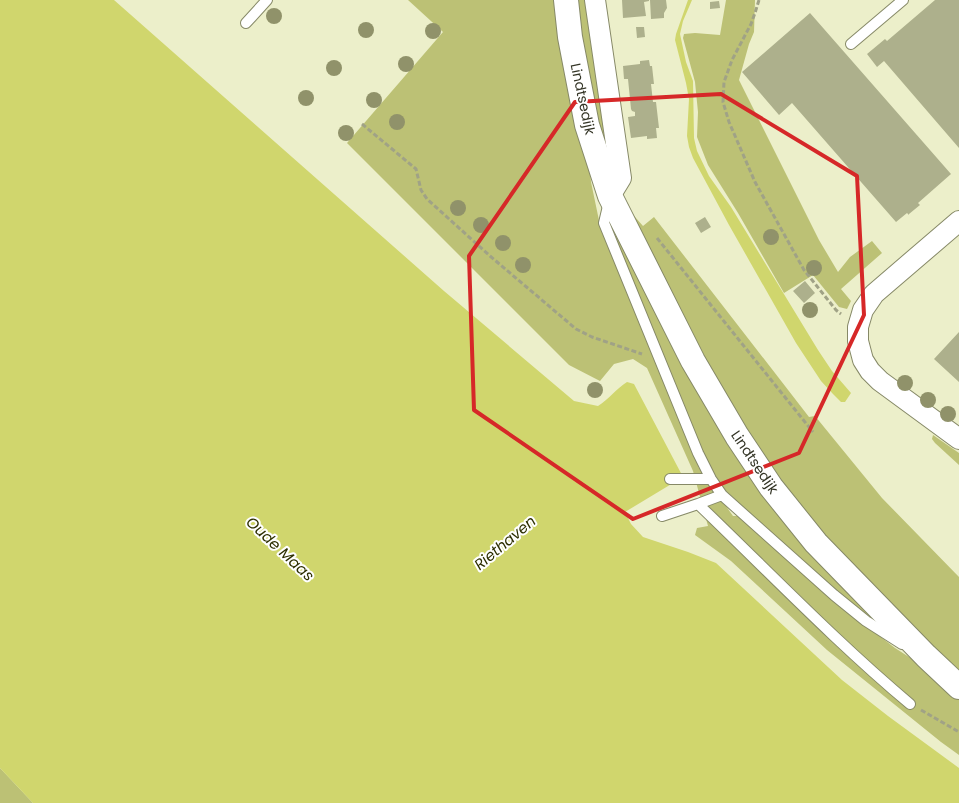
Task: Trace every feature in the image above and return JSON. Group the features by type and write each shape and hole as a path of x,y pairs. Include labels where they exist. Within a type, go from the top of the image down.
{"street":[{"name":"Lindtsedijk","path":"566,0 570,37 587,125 610,196 693,361 737,436 771,487 816,543 926,656 959,687"},
{"name":"Lindtsedijk","path":"595,0 621,178 610,196"},
{"path":"959,220 874,294 863,310 858,334 863,360 870,371 880,381 959,439"}],"lane":[{"path":"246,23 267,0"},
{"path":"851,44 902,0"},
{"path":"610,196 604,223 698,453 711,479 722,495 853,611 902,644 926,656"},
{"path":"670,480 711,479"},
{"path":"662,516 722,495"},
{"path":"698,504 841,643 910,704"}],"path":[{"path":"758,0 751,24 732,60 724,82 723,102 729,122 756,182 804,270 858,334"},
{"path":"362,124 416,169 421,190 427,199 490,256 576,328 592,337 660,359"},
{"path":"652,232 813,432"},
{"path":"910,704 959,732"}],"highlighted area":[{"path":"721,94 857,176 864,315 799,453 633,519 474,410 469,256 575,102"}],"shaded area":[{"path":"408,0 559,0 601,230 699,468 733,516 738,516 860,621 895,648 937,675 959,694 959,755 827,650 731,561 695,535 697,528 708,526 693,471 647,368 633,359 614,364 600,381 569,365 347,143 443,32"},
{"path":"573,0 587,0 585,1 591,45 613,160 604,155"},
{"path":"726,0 755,0 754,32 739,80 819,240 838,272 850,257 872,241 882,253 841,289 851,301 847,309 839,307 813,275 784,293 708,165 697,137 698,112 695,82 683,38 684,34 695,33 720,35"},
{"path":"628,209 643,226 654,217 809,417 815,416 882,498 959,577 959,670 930,644 803,513 723,398"},
{"path":"612,219 674,337 882,627 831,586 726,491 706,461 612,230"},
{"path":"933,435 959,453 959,465 935,443 932,439"},
{"path":"0,768 33,803 0,803"}],"water":[{"path":"0,0 114,0 444,291 574,401 598,406 627,382 634,384 683,477 625,512 631,524 643,537 716,563 842,680 959,768 959,803 33,803 0,768"},
{"path":"688,0 692,0 680,34 686,62 693,81 694,138 697,151 709,176 731,207 818,350 832,371 851,393 845,402 841,402 821,381 796,343 693,158 687,136 689,99 675,40"}],"building":[{"path":"622,0 649,0 644,2 646,16 623,18"},
{"path":"650,0 666,0 667,8 664,18 651,19"},
{"path":"935,0 959,0 959,148 884,61 877,67 867,54 885,39 887,41"},
{"path":"719,1 720,8 710,9 710,2"},
{"path":"810,13 951,174 918,203 920,205 909,215 907,213 896,222 792,103 779,115 742,72"},
{"path":"636,27 644,27 645,37 637,38"},
{"path":"649,60 650,66 652,66 654,84 651,84 653,102 656,102 659,128 656,128 657,138 647,139 647,136 631,138 628,117 635,116 635,112 631,109 628,79 624,79 623,66 640,64 640,61"},
{"path":"705,217 711,227 701,233 695,223"},
{"path":"805,281 815,293 804,303 793,291"},
{"path":"959,332 959,382 934,359"}],"water label":[{"name":"Riethaven","path":"505,543"},
{"name":"Oude Maas","path":"280,549"}]}
